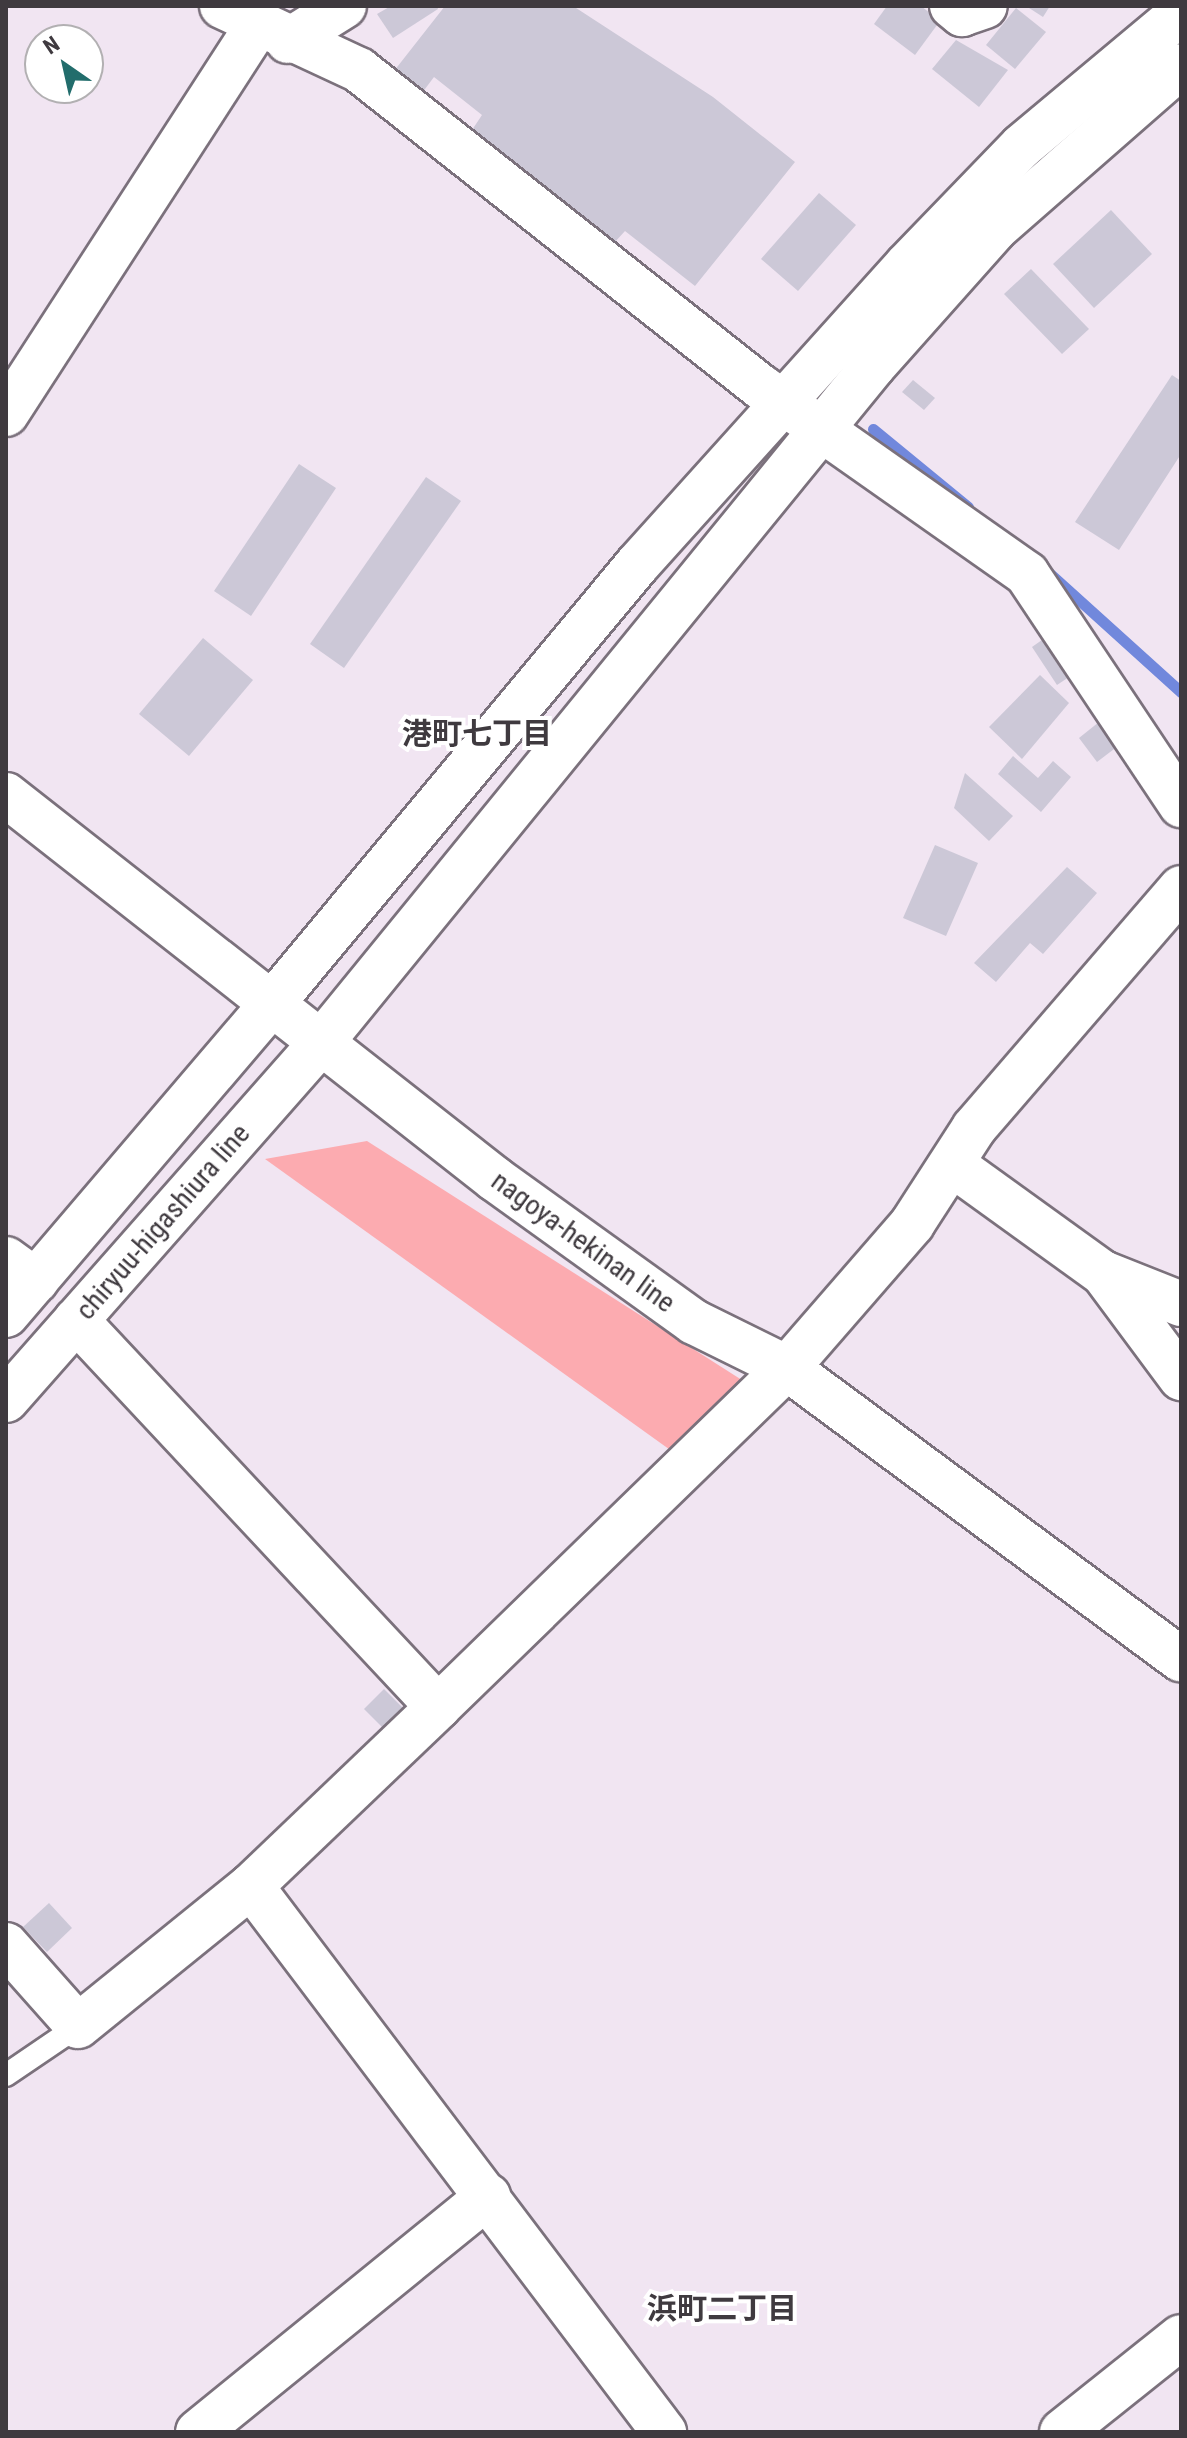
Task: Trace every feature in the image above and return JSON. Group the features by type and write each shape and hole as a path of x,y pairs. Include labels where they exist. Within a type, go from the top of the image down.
{"street":[{"path":"6,414 255,25 344,6"},
{"path":"952,6 962,14 985,6"},
{"name":"chiryuu-higashiura line","path":"6,1315 21,1270 270,1006 370,879 782,402 1022,146 1181,13"},
{"path":"255,25 359,70 782,402 824,427 1027,574 1181,805"},
{"name":"chiryuu-higashiura line","path":"6,1400 320,1044 824,427 995,229 1181,66"},
{"name":"nagoya-hekinan line","path":"6,795 270,1006 694,1322 787,1368 1181,1660"},
{"path":"6,1945 78,2026 251,1886 787,1368 953,1165 974,1128 1181,888"},
{"path":"953,1165 1103,1273 1181,1304"},
{"path":"1103,1273 1181,1378"},
{"path":"76,1320 438,1707"},
{"path":"251,1886 664,2432"},
{"path":"198,2432 488,2196"},
{"path":"1062,2432 1181,2337"}],"lane":[{"path":"6,2075 78,2026"}],"shaded area":[{"path":"367,1141 745,1382 673,1452 265,1159"}],"building":[{"path":"391,6 437,6 438,9 393,38 377,14"},
{"path":"445,6 573,6 713,97 795,162 695,286 625,231 614,243 472,130 482,115 434,77 422,93 394,71"},
{"path":"887,6 921,6 940,21 915,55 874,24"},
{"path":"1026,6 1050,6 1043,17"},
{"path":"1016,8 1046,32 1015,69 986,45"},
{"path":"956,40 1008,70 979,107 932,69"},
{"path":"819,193 856,225 798,291 761,259"},
{"path":"1111,210 1152,254 1094,308 1053,264"},
{"path":"1031,269 1089,329 1062,354 1004,294"},
{"path":"1172,375 1181,381 1181,454 1119,550 1075,522"},
{"path":"913,380 935,398 924,410 902,392"},
{"path":"299,464 336,488 251,616 214,591"},
{"path":"426,477 461,501 344,668 310,644"},
{"path":"1049,635 1075,673 1057,685 1032,647"},
{"path":"203,638 253,680 189,756 139,714"},
{"path":"1040,675 1069,703 1022,759 989,727"},
{"path":"1104,718 1122,743 1097,762 1079,738"},
{"path":"1013,756 1038,778 1053,761 1071,777 1041,812 998,774"},
{"path":"965,773 1013,816 989,841 954,808"},
{"path":"935,845 978,863 946,936 903,918"},
{"path":"1067,867 1097,893 1043,954 1030,943 996,982 974,963"},
{"path":"384,1689 413,1718 393,1738 364,1709"},
{"path":"49,1903 72,1928 47,1952 23,1927"}],"waterway":[{"path":"873,429 968,507"},
{"path":"1047,571 1181,692"}],"district":[{"name":"港町七丁目","path":"477,734"},
{"name":"浜町二丁目","path":"722,2309"}]}
